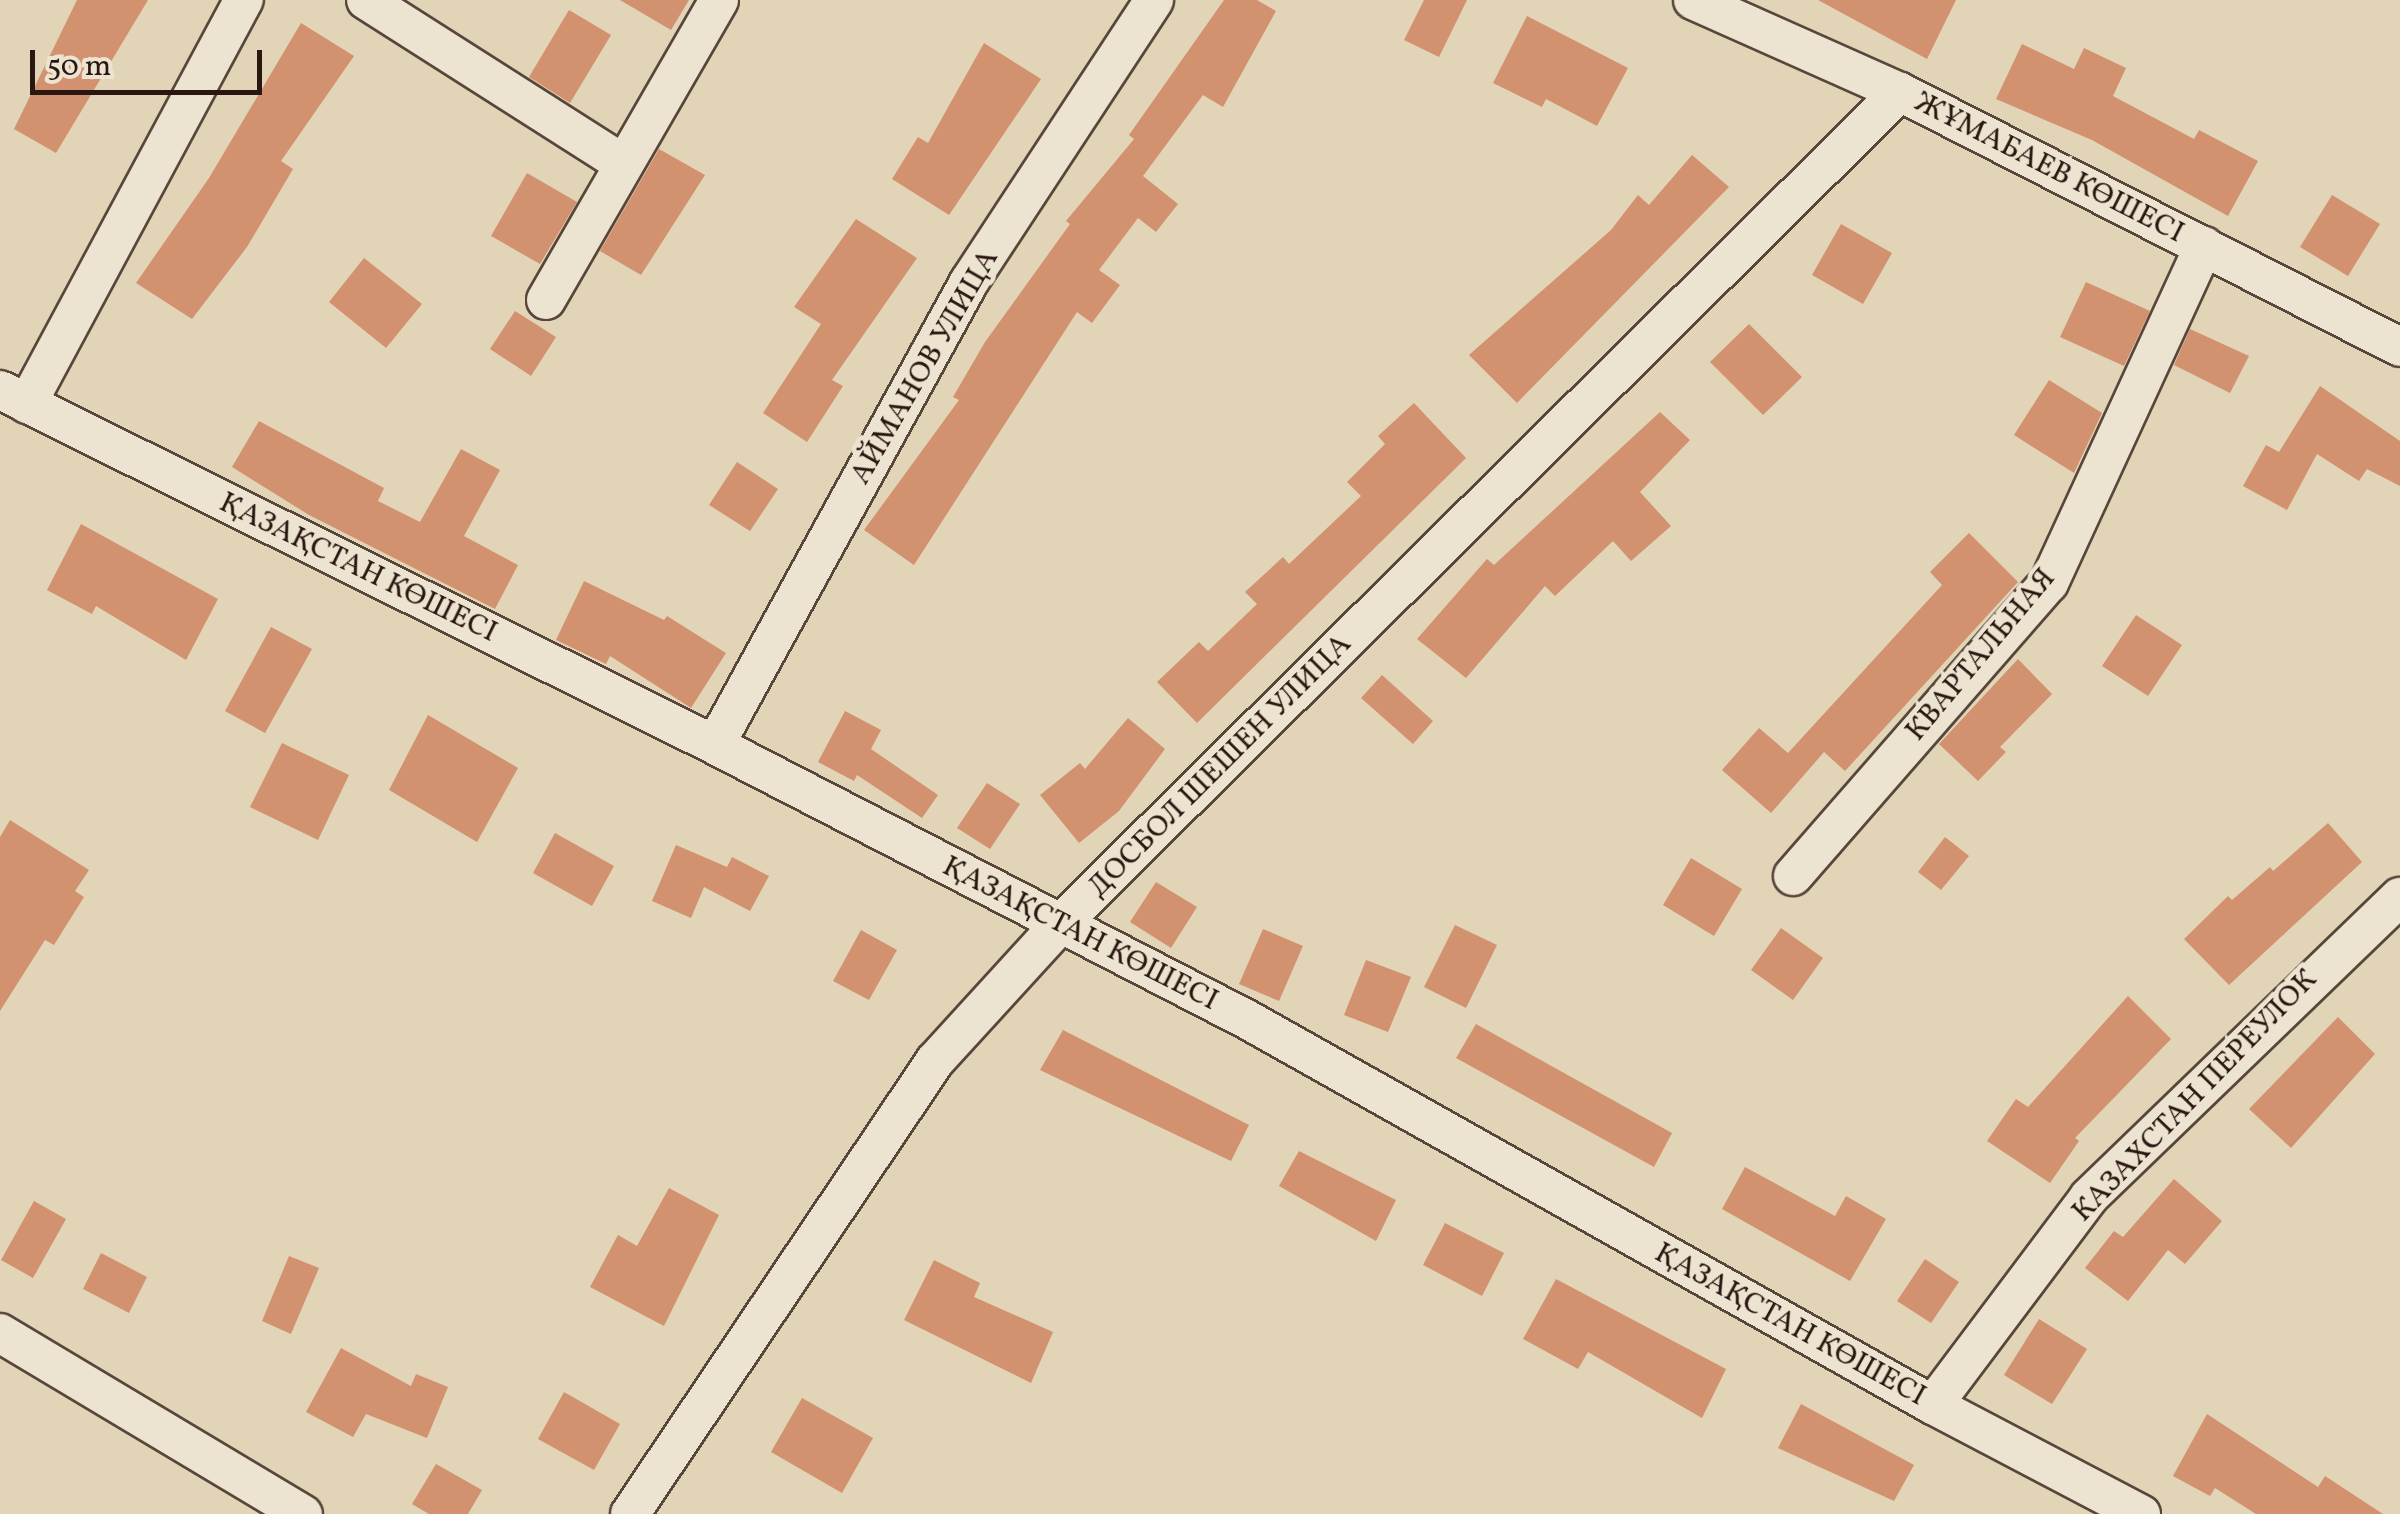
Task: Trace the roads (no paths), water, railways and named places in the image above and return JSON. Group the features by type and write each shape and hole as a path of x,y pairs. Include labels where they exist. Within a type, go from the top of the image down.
{"street":[{"path":"14,397 244,0"},
{"path":"366,0 622,163"},
{"path":"546,300 719,0"},
{"name":"АЙМАНОВ УЛИЦА","path":"715,745 970,282 1154,0"},
{"name":"ЖҰМАБАЕВ КӨШЕСІ","path":"1693,0 1900,92 2400,347"},
{"name":"ДОСБОЛ ШЕШЕН УЛИЦА","path":"630,1514 935,1062 1060,924 1900,92"},
{"name":"КВАРТАЛЬНАЯ","path":"1793,876 2049,583 2204,246"},
{"name":"ҚАЗАҚСТАН КӨШЕСІ","path":"14,397 715,745 1248,1020 1933,1406 2141,1514"},
{"name":"КАЗАХСТАН ПЕРЕУЛОК","path":"1933,1406 2089,1197 2400,896"},
{"path":"0,1334 303,1514"}]}
